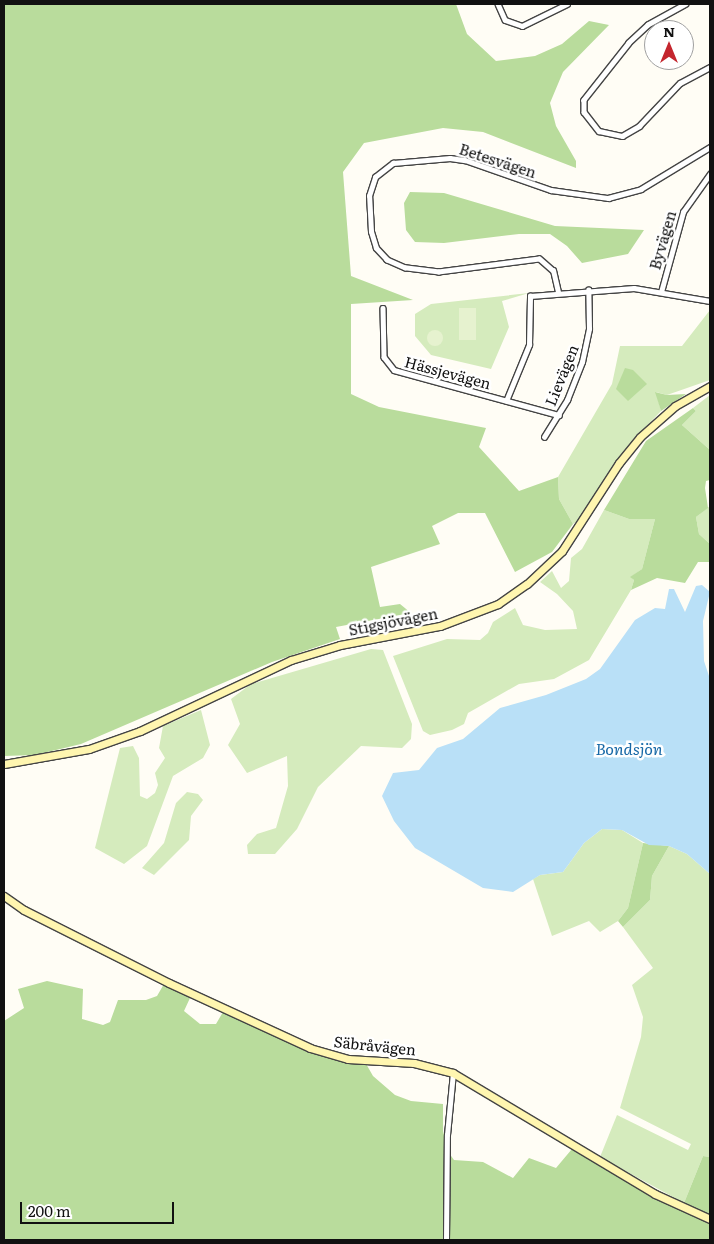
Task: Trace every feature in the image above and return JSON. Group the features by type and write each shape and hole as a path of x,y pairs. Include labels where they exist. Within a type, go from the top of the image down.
{"main road":[{"name":"Stigsjövägen","path":"4,764 50,759 90,749 140,730 291,660 340,645 440,626 498,604 540,573 562,551 619,463 640,437 675,406 710,386"},
{"name":"Säbråvägen","path":"4,896 24,910 169,983 310,1048 348,1059 414,1062 453,1073 655,1194 710,1219"}],"street":[{"path":"498,4 505,20 522,26 567,4"},
{"path":"686,4 648,25 599,79 584,100 584,112 599,131 622,136 638,126 680,83 710,67"},
{"name":"Betesvägen","path":"558,292 553,271 539,258 439,272 405,268 388,260 376,248 371,232 368,196 375,177 393,163 450,158 465,160 551,190 608,198 641,189 710,147"},
{"name":"Byvägen","path":"661,292 678,223 689,201 710,174"},
{"path":"506,401 529,345 530,296 558,292 634,288 710,300"},
{"name":"Lievägen","path":"544,437 559,415 577,378 587,346 588,290"},
{"name":"Hässjevägen","path":"383,308 384,351 391,368 559,415"},
{"path":"446,1240 447,1135 453,1073"}],"green space":[{"path":"4,4 456,4 467,34 496,61 535,56 562,44 589,21 609,25 563,72 550,103 556,126 576,161 576,168 483,132 443,128 364,143 343,172 351,276 413,300 351,304 351,394 379,407 486,428 479,447 519,491 558,477 559,499 573,524 552,552 515,572 485,513 458,513 432,526 440,544 371,567 380,607 400,604 411,613 336,627 340,639 272,662 81,744 35,755 4,756"},
{"path":"410,192 444,193 555,226 644,230 628,254 582,263 567,246 550,234 519,234 444,243 415,242 406,230 404,203"},
{"path":"529,293 502,301 509,327 491,369 431,355 415,336 415,314 431,304"},
{"path":"459,308 476,308 476,340 459,340"},
{"path":"710,310 710,380 667,395 656,392 661,411 637,436 581,519 573,524 559,499 558,477 612,384 620,346 682,346"},
{"path":"435,330 441,332 443,338 441,344 435,346 429,344 427,338 429,332"},
{"path":"625,368 633,370 647,384 628,401 616,389"},
{"path":"655,392 667,395 686,394 661,411"},
{"path":"710,395 710,450 682,425 696,411 693,408"},
{"path":"693,408 696,411 682,425 710,450 710,480 706,481 705,488 708,508 696,517 699,534 710,544 710,562 698,562 685,583 657,578 631,590 634,580 630,577 642,569 655,519 629,519 604,510 646,441"},
{"path":"710,506 710,544 699,534 696,517"},
{"path":"604,510 629,519 655,519 642,569 631,577 634,580 631,590 589,660 554,679 519,684 468,713 464,724 452,730 430,735 423,731 393,656 447,639 480,640 488,633 493,622 515,608 523,625 545,630 577,629 573,611 557,594 540,582 552,571 561,588 569,581 571,558 582,549"},
{"path":"371,649 383,650 412,724 411,739 402,748 361,746 318,787 297,829 275,854 248,854 247,845 257,834 276,828 288,786 287,756 247,773 228,745 240,724 231,699 251,684"},
{"path":"201,710 210,745 203,758 173,776 147,846 124,864 95,848 120,748 133,746 139,758 140,796 147,799 155,793 158,785 155,773 165,758 159,748 163,726"},
{"path":"187,792 198,794 203,800 191,816 189,840 154,875 142,868 164,843 176,803"},
{"path":"602,829 622,830 643,843 628,908 618,921 600,932 589,921 552,936 533,879 540,875 563,872 584,843"},
{"path":"643,843 669,846 652,876 650,900 623,927 618,921 628,908"},
{"path":"669,846 687,854 710,874 710,1157 703,1156 684,1203 600,1157 617,1115 688,1150 691,1144 620,1108 641,1037 643,1017 632,985 653,968 623,927 650,900 652,876"},
{"path":"47,981 83,989 82,1019 103,1025 110,1022 118,1000 146,1000 157,996 164,984 190,998 184,1011 200,1024 216,1024 223,1012 313,1053 365,1062 373,1076 395,1095 411,1101 443,1104 443,1131 449,1153 454,1160 483,1162 513,1178 529,1158 556,1168 577,1143 627,1175 684,1203 703,1156 710,1157 710,1240 4,1240 4,1021 24,1008 18,989"}],"water":[{"name":"Bondsjön","path":"702,585 710,592 703,621 704,661 710,679 710,874 687,854 669,846 649,845 622,830 602,829 584,843 563,872 540,875 513,892 483,888 415,848 394,821 382,796 393,773 419,770 437,748 463,739 500,708 546,695 586,679 600,669 635,620 655,608 665,609 669,589 674,589 685,612 696,586"}]}
